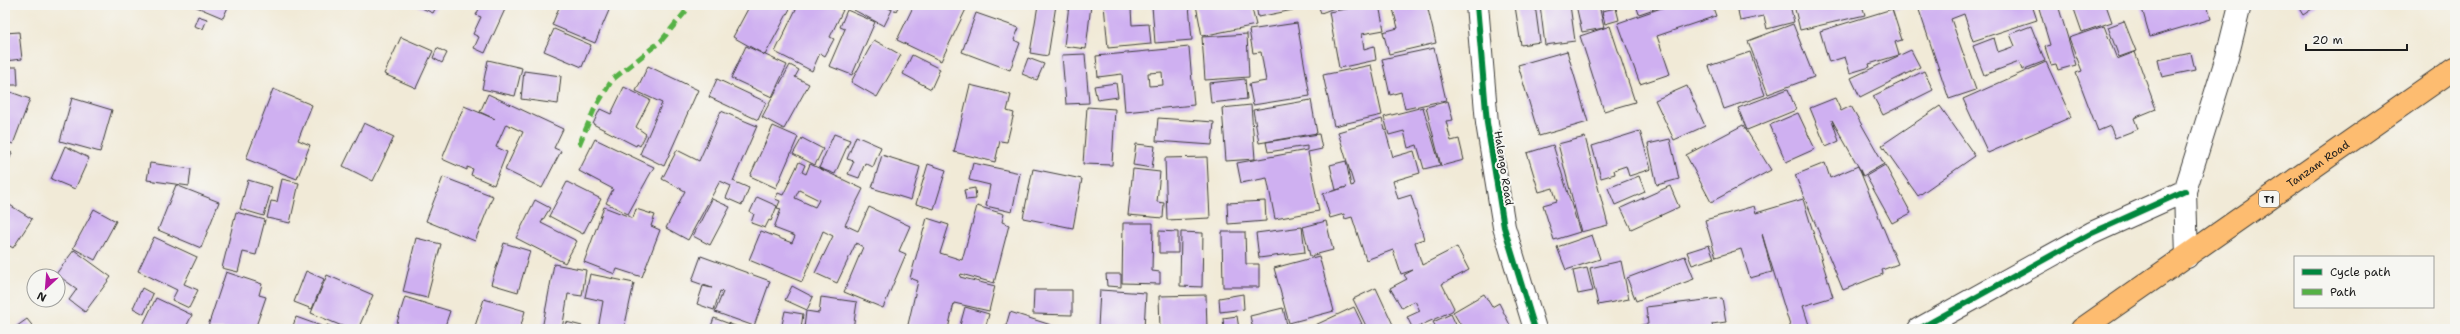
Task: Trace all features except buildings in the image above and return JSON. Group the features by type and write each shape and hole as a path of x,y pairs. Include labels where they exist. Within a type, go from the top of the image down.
{"highway":[{"name":"Tanzam Road","path":"2082,329 2187,257 2455,68"}],"street":[{"name":"Halengo Road","path":"1477,5 1487,123 1504,227 1535,329"},
{"path":"2187,257 2184,191 2225,64 2240,5"},
{"path":"1919,329 2092,233 2184,191"}],"marked path":[{"path":"579,145 594,110 612,80 661,41 691,5"}],"cycle path":[{"path":"1477,5 1487,123 1504,227 1535,329"},
{"path":"1919,329 2092,233 2185,191"}]}
